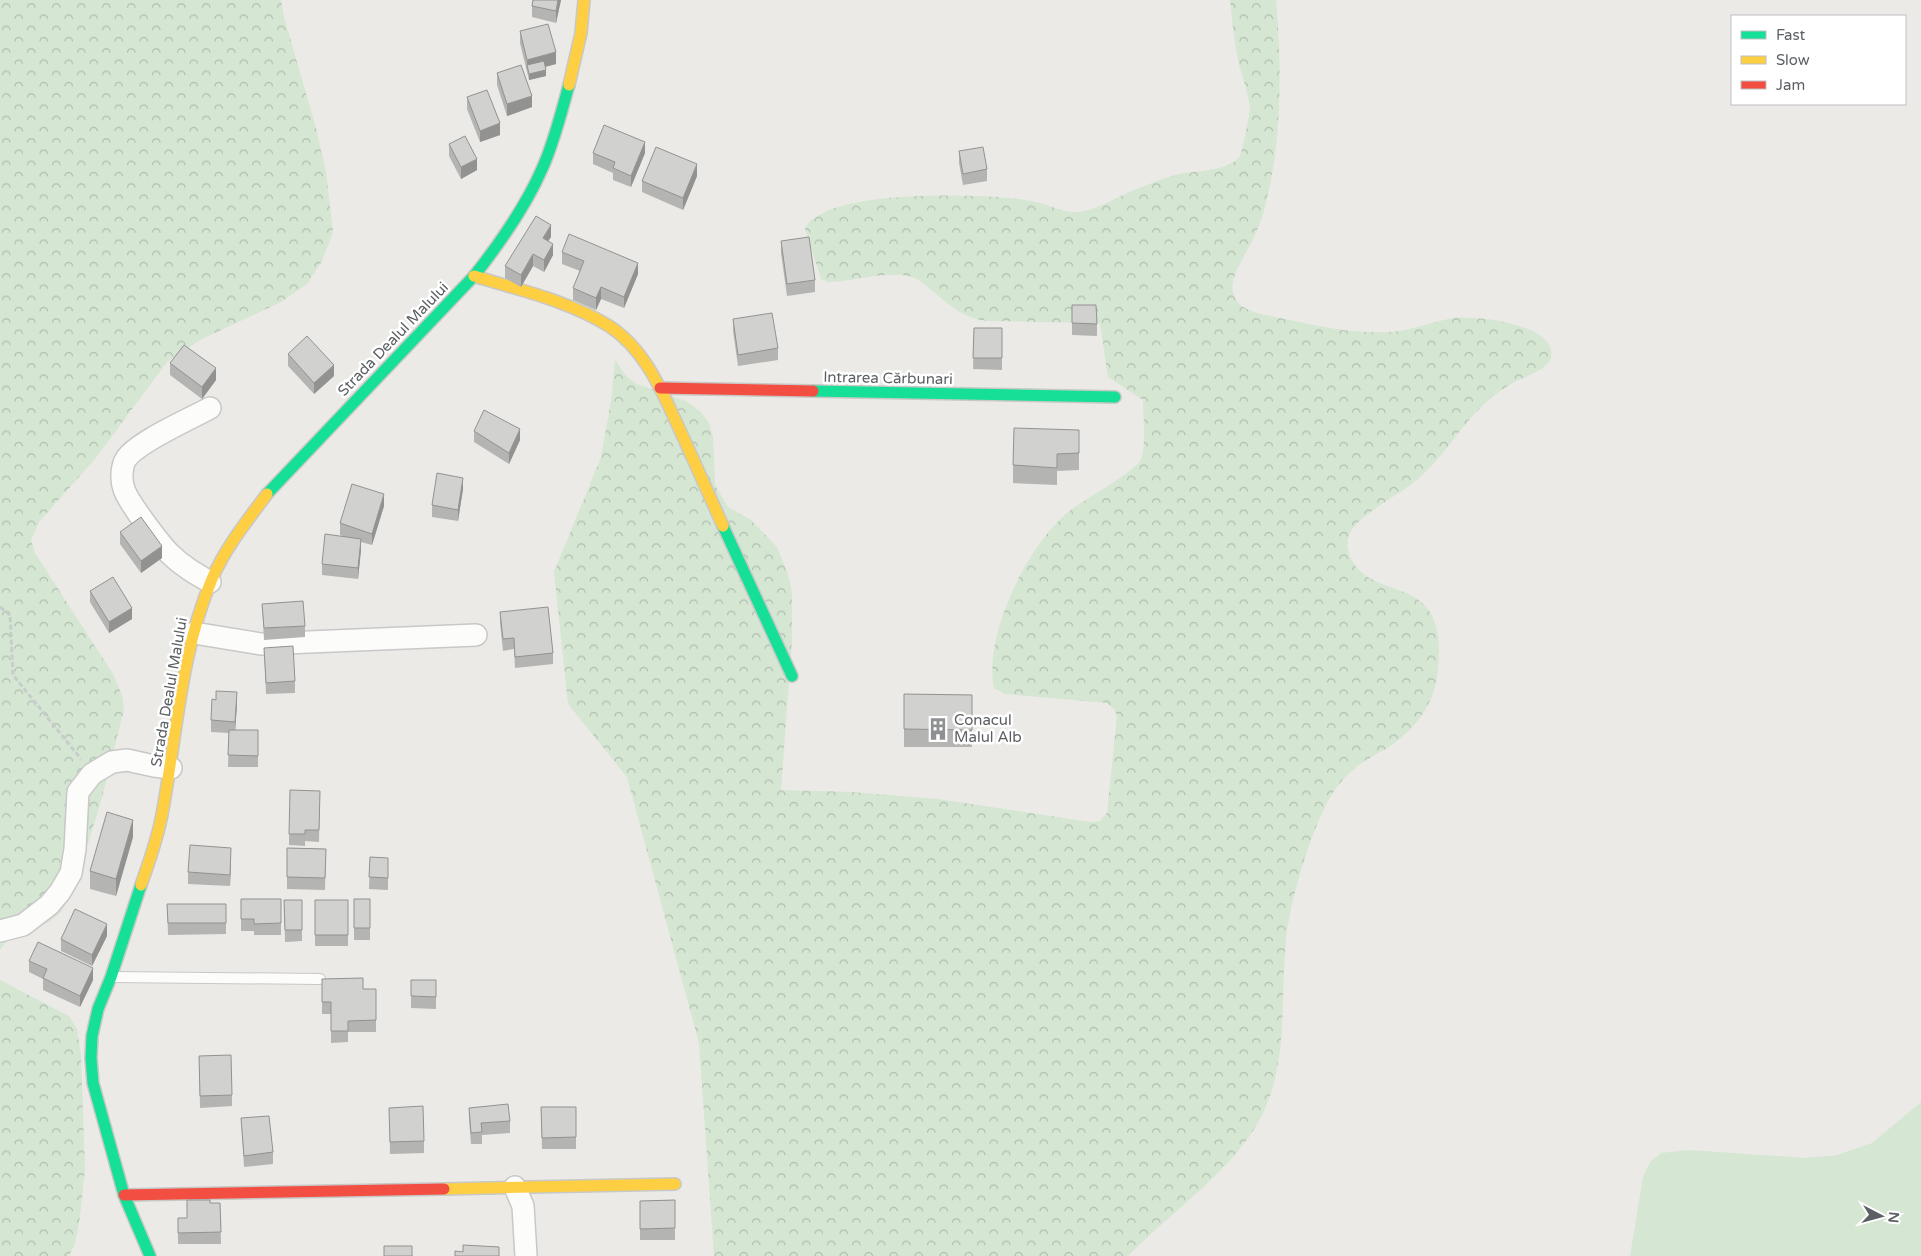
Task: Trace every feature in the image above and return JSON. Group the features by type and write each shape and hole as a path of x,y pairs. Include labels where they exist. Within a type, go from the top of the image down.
{"street":[{"name":"Strada Dealul Malului","path":"150,1256 124,1195 93,1082 92,1036 98,1009 148,865 163,811 188,658 210,582 241,528 272,488 474,276 516,216 542,170 570,84 583,26 584,0"},
{"path":"474,276 563,305 610,327 632,346 648,367 660,388 792,676"},
{"name":"Intrarea Cărbunari","path":"660,388 1115,397"},
{"path":"210,408 139,447 126,460 122,474 124,489 138,512 169,553 185,568 210,582"},
{"path":"194,634 260,644 476,635"},
{"path":"0,931 23,925 49,905 60,892 71,873 75,849 78,792 92,774 112,762 127,760 170,768"},
{"path":"124,1195 675,1184"},
{"path":"515,1187 524,1206 526,1256"}],"lane":[{"path":"110,977 320,978"}],"path":[{"path":"0,607 10,615 13,675 92,774"}],"green space":[{"path":"0,0 281,0 326,172 333,232 322,261 307,284 281,302 200,340 167,362 95,459 39,522 31,540 35,553 113,674 122,695 124,710 100,805 81,866 67,901 61,912 49,922 10,937 0,950"},
{"path":"1230,0 1276,0 1280,78 1278,130 1271,182 1259,225 1235,274 1233,291 1235,299 1246,309 1257,313 1311,325 1352,331 1392,332 1464,317 1493,320 1509,323 1537,334 1547,341 1551,350 1549,362 1544,367 1514,382 1491,398 1470,419 1443,453 1423,474 1412,484 1367,515 1353,528 1349,535 1349,555 1359,570 1378,582 1419,600 1427,608 1437,629 1439,662 1433,694 1422,715 1406,734 1386,749 1358,765 1339,784 1320,818 1306,855 1290,916 1285,951 1280,1052 1271,1092 1264,1111 1253,1131 1239,1150 1203,1188 1128,1256 714,1256 699,1043 627,777 568,704 554,572 601,457 611,401 615,360 627,377 637,384 686,401 701,412 709,423 713,437 715,485 728,507 751,520 777,547 788,574 792,593 792,642 781,790 852,792 938,799 1090,822 1100,821 1107,813 1117,716 1114,709 1107,703 1005,694 994,688 992,666 1003,617 1013,591 1040,543 1072,509 1119,479 1140,461 1144,440 1143,400 1108,377 1100,323 987,321 978,319 963,314 917,279 903,275 828,282 821,279 805,229 818,216 840,206 870,200 904,197 938,195 999,197 1032,201 1068,212 1077,212 1100,206 1165,178 1179,174 1212,170 1228,165 1240,156 1250,108 1239,66"},
{"path":"0,980 69,1016 77,1029 81,1055 85,1169 80,1217 75,1244 69,1256 0,1256"},
{"path":"1921,1102 1921,1256 1630,1256 1643,1177 1650,1162 1661,1153 1689,1150 1806,1158 1837,1155 1872,1143"}],"building":[{"path":"533,0 558,0 556,11 532,6"},
{"path":"548,24 556,52 527,60 520,31"},
{"path":"544,61 546,70 529,74 527,65"},
{"path":"521,65 532,96 507,104 497,73"},
{"path":"487,90 500,123 480,131 467,97"},
{"path":"604,125 645,142 631,176 613,168 615,162 593,153"},
{"path":"465,136 477,159 461,167 449,144"},
{"path":"656,147 697,164 683,198 642,181"},
{"path":"983,147 987,169 963,174 959,151"},
{"path":"536,216 551,225 543,238 553,244 544,260 533,254 521,275 505,266"},
{"path":"569,234 638,263 624,297 601,287 596,298 573,288 584,261 562,252"},
{"path":"809,237 815,280 787,284 781,241"},
{"path":"1072,305 1096,305 1097,324 1072,323"},
{"path":"772,313 778,348 738,355 733,319"},
{"path":"974,328 1002,328 1002,358 973,358"},
{"path":"307,336 334,365 314,383 288,354"},
{"path":"184,345 216,368 202,387 170,363"},
{"path":"484,410 520,429 509,453 474,431"},
{"path":"1014,428 1079,430 1079,453 1057,454 1057,468 1013,465"},
{"path":"437,473 463,478 458,510 432,505"},
{"path":"352,484 384,494 372,534 340,523"},
{"path":"141,517 162,546 141,561 120,532"},
{"path":"325,534 361,539 358,568 322,564"},
{"path":"113,577 132,608 109,622 90,591"},
{"path":"303,601 305,626 264,628 262,604"},
{"path":"548,607 553,653 515,657 514,638 503,639 500,612"},
{"path":"293,646 295,681 266,683 264,648"},
{"path":"216,691 237,692 235,722 211,720 212,699 216,700"},
{"path":"904,694 972,695 972,730 904,729"},
{"path":"229,730 258,730 258,756 228,755"},
{"path":"290,790 320,791 319,830 305,830 305,834 289,834"},
{"path":"107,812 133,820 116,879 90,871"},
{"path":"190,845 231,848 230,875 188,872"},
{"path":"287,848 326,849 325,878 287,877"},
{"path":"370,857 388,858 388,878 369,877"},
{"path":"241,899 281,899 281,923 254,924 254,919 241,919"},
{"path":"354,899 370,899 370,928 354,928"},
{"path":"284,900 302,900 302,930 285,930"},
{"path":"315,900 348,900 348,935 315,935"},
{"path":"167,904 226,904 226,923 168,923"},
{"path":"75,909 107,924 92,955 61,939"},
{"path":"38,942 93,968 80,996 43,978 47,969 29,961"},
{"path":"363,978 363,989 376,989 376,1020 348,1021 348,1031 331,1031 331,1002 322,1002 322,979"},
{"path":"411,980 436,980 436,997 411,996"},
{"path":"231,1055 232,1095 200,1096 199,1056"},
{"path":"508,1104 510,1121 481,1123 482,1132 471,1133 469,1108"},
{"path":"423,1106 424,1141 390,1142 389,1108"},
{"path":"541,1107 576,1107 576,1137 542,1138"},
{"path":"269,1116 273,1152 244,1156 241,1118"},
{"path":"187,1200 210,1200 210,1203 220,1203 221,1232 178,1233 178,1218 187,1218"},
{"path":"675,1200 675,1228 640,1229 640,1201"},
{"path":"463,1245 499,1247 499,1256 455,1256 455,1251 463,1252"},
{"path":"384,1246 412,1246 412,1256 384,1256"}],"traffic: fast":[{"path":"267,494 474,276 493,251 520,211 542,169 554,138 569,85"},
{"path":"813,391 1115,397"},
{"path":"723,526 792,676"},
{"path":"141,885 111,977 98,1009 92,1036 91,1058 93,1083 124,1195 150,1256"}],"traffic: slow":[{"path":"569,85 581,33 584,0"},
{"path":"474,276 561,303 594,317 623,336 645,362 662,392 723,526"},
{"path":"141,885 154,847 161,818 181,692 193,634 202,606 223,556 267,494"},
{"path":"444,1189 675,1184"}],"traffic: jam":[{"path":"660,388 813,391"},
{"path":"124,1195 444,1189"}],"place":[{"name":"Conacul Malul Alb","path":"938,729"}]}
